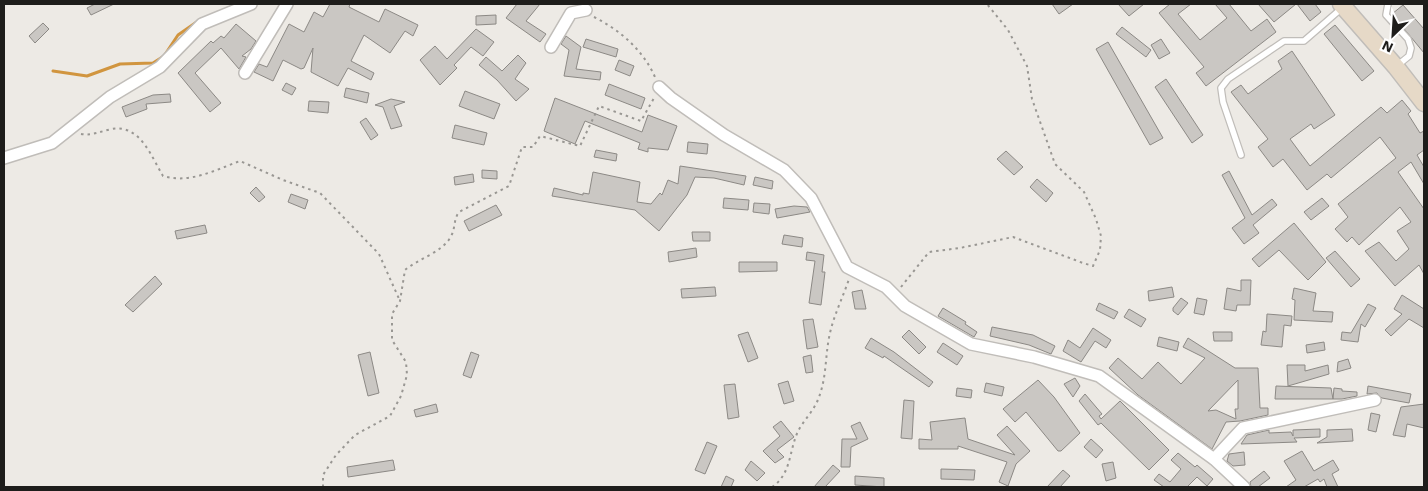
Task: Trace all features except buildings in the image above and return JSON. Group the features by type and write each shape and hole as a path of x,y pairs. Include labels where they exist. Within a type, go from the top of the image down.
{"main road":[{"path":"1342,5 1396,67 1424,103"}],"street":[{"path":"4,158 52,143 66,133 83,116 160,67 202,24 251,4"},
{"path":"245,73 287,4"},
{"path":"551,47 571,13 586,10"},
{"path":"659,87 671,98 724,135 768,159 795,180 811,198 821,214 847,267 886,287 893,295 920,316 971,344 1034,357 1099,376 1214,459 1244,487"},
{"path":"1214,459 1243,428 1375,400"}],"lane":[{"path":"1388,4 1386,14 1408,39 1411,48 1409,56 1396,67"},
{"path":"1240,155 1223,102 1221,88 1228,79 1284,41 1304,42 1342,5"}],"path":[{"path":"893,295 908,282 929,252 960,248 1013,237 1093,266 1097,260 1101,236 1084,192 1055,164 1032,99 1027,66 1008,30 987,4"},
{"path":"323,487 323,475 345,445 366,428 390,416 396,408 407,375 406,362 392,340 392,314 400,301 404,270 450,239 454,228 454,218 459,212 509,186 522,147 534,147 540,136 572,146 580,146 599,106 641,120 659,87 652,70 634,46 614,27 592,16 586,10"},
{"path":"66,133 89,135 122,128 129,130 138,136 163,176 176,180 203,175 240,161 283,180 320,193 379,254 400,301"},
{"path":"772,487 784,476 796,436 802,423 813,411 819,397 826,367 830,331 849,278 847,267"}],"waterway":[{"path":"228,8 237,4"},
{"path":"53,71 87,76 120,64 153,63 164,56 178,35 201,19"}]}
